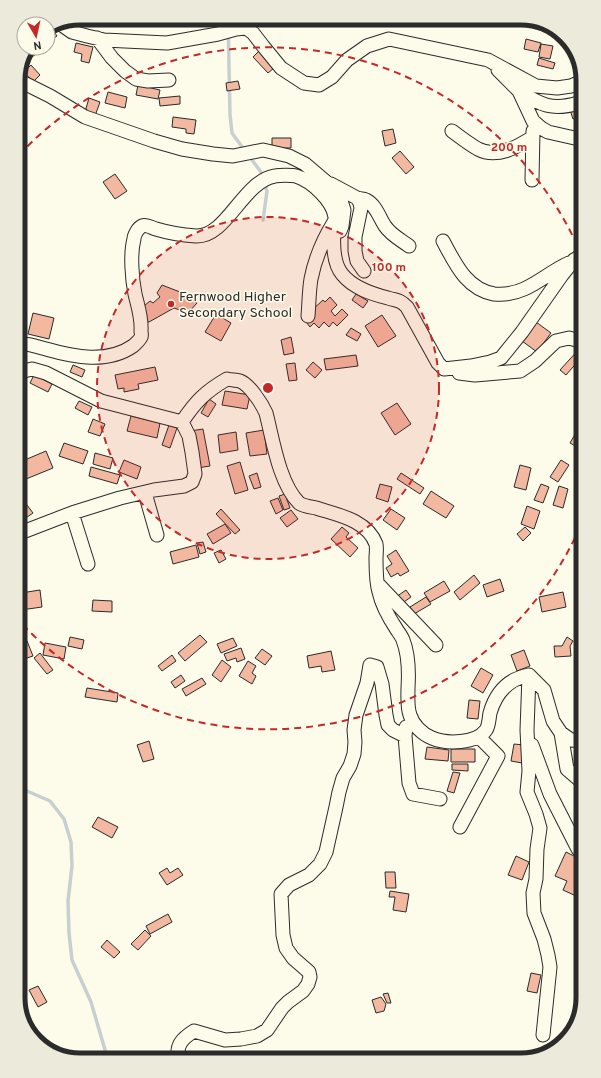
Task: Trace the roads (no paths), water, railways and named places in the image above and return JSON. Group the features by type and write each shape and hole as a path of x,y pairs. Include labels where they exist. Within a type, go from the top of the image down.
{"street":[{"path":"65,27 72,32 104,40 167,43 246,28 253,33 281,68 304,83 319,85 332,77 347,60 367,46 389,40 488,60 536,86 557,88 571,86 576,83"},
{"path":"98,38 112,58 125,71 136,79 148,82 169,80"},
{"path":"488,60 519,91 533,100 549,106 558,107 567,107 576,104"},
{"path":"25,84 50,96 85,117 128,133 182,149 233,156 263,150 289,156 305,164 332,187 340,198 344,210 342,226 334,248"},
{"path":"519,91 533,121 541,128 548,132 576,138"},
{"path":"532,180 533,121"},
{"path":"452,131 478,150 496,153 519,146 533,137"},
{"path":"25,344 32,344 55,352 92,358 106,357 123,352 134,345 141,337 142,324 133,278 132,253 134,238 138,229 147,225 154,229 183,235 201,236 219,225 244,197 261,181 274,176 296,176 309,182 323,194 333,210 335,218 334,248 337,266 342,275 350,283 363,290 389,299 401,301 407,307 438,363 444,369 460,374 475,375 520,370 536,361 556,341 569,338 576,340"},
{"path":"324,180 357,198 367,200 378,212 385,226 392,234 409,246"},
{"path":"357,198 360,202 361,208 355,237 355,251 357,261 364,271"},
{"path":"308,316 311,280 317,255 335,218"},
{"path":"443,240 454,263 470,283 478,289 500,295 523,290 576,260"},
{"path":"444,369 471,366 501,358 522,332 562,275 576,260"},
{"path":"25,371 32,369 46,374 101,400 182,422 189,436 195,474 192,482 184,486 120,498 72,513 25,531"},
{"path":"182,422 190,410 206,392 227,379 241,381 252,391 262,404 266,413 281,473 300,504 342,516 367,530 376,545 378,591 382,603 403,639 406,651 408,666 408,703 405,736 409,783 413,794 440,799"},
{"path":"145,493 157,535"},
{"path":"72,513 88,564"},
{"path":"378,584 436,645"},
{"path":"178,1053 179,1045 185,1036 194,1032 225,1040 257,1036 266,1030 282,1008 303,991 308,984 310,977 309,972 293,958 286,948 283,935 281,894 289,885 309,875 320,864 326,852 338,792 354,754 356,714 367,683 370,665 377,667 382,684 388,725 392,730 405,736"},
{"path":"408,703 409,714 415,725 433,738 453,742 471,740 479,737 486,729 492,705 497,695 507,684 521,677 529,676"},
{"path":"529,676 527,730 529,771 527,792 540,828 537,848 536,878 533,893 534,913 544,939 550,967 543,1035"},
{"path":"529,676 544,690 553,721 561,733 571,740 576,740"},
{"path":"527,730 550,794 576,845"},
{"path":"561,733 567,769 576,777"},
{"path":"460,827 498,756 479,737"}],"waterway":[{"path":"228,25 230,115 232,133 245,151"},
{"path":"249,156 263,177"},
{"path":"263,220 267,191 264,183"},
{"path":"25,791 50,801 64,819 71,842 72,866 68,901 72,960 91,1002 106,1053"}],"place":[{"name":"Fernwood Higher Secondary School","path":"171,304"}]}
